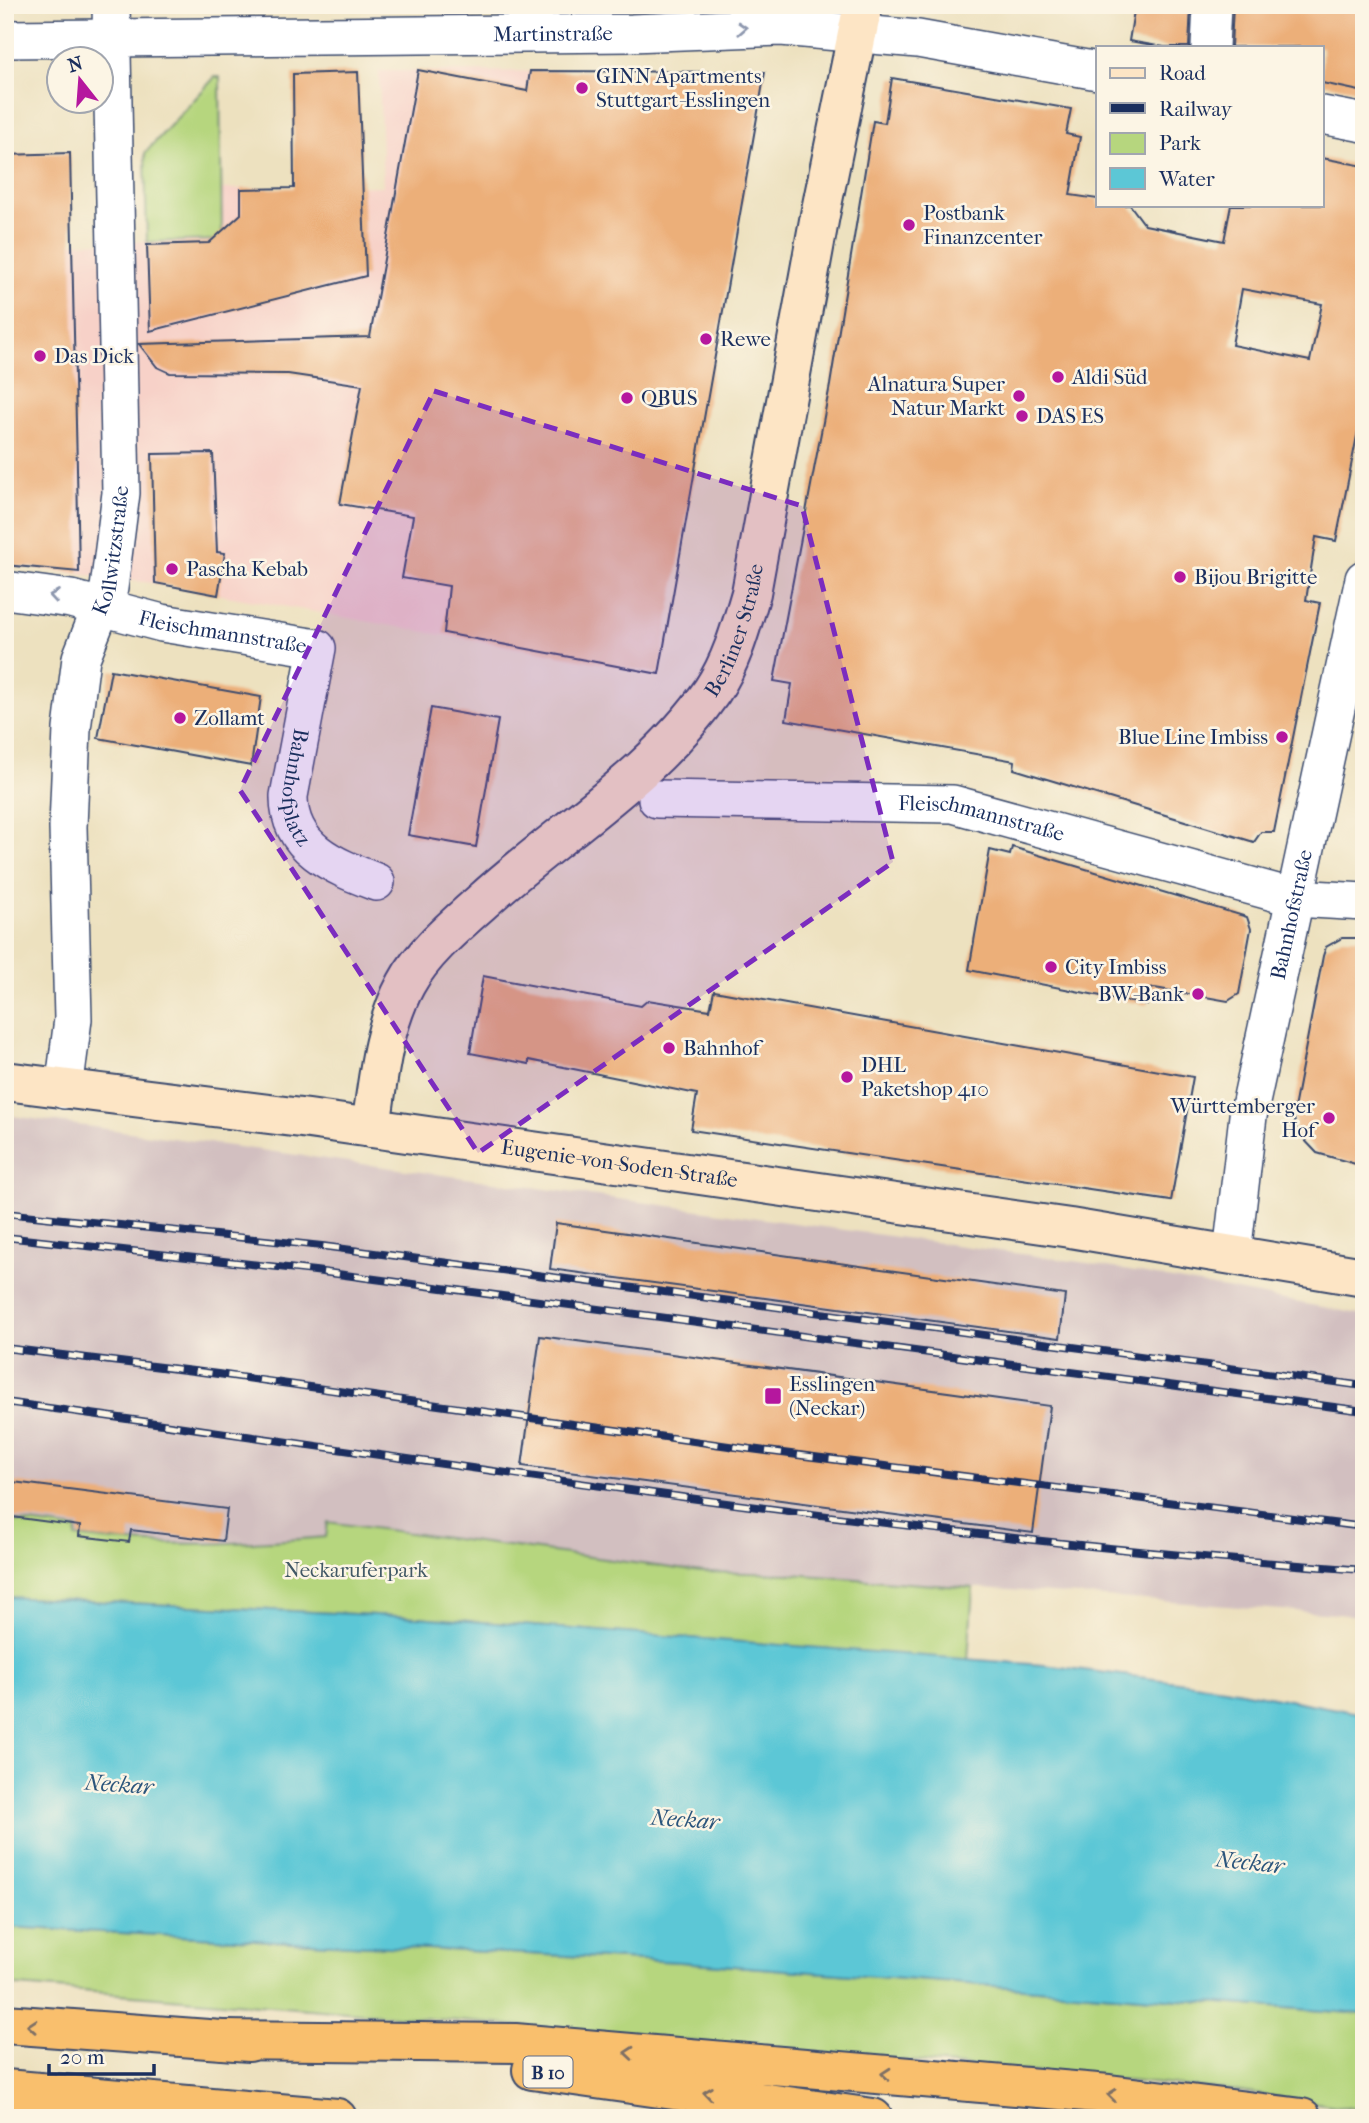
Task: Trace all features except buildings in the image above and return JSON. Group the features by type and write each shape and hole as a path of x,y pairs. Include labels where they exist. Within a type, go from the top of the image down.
{"highway":[{"name":"B 10","path":"5,2024 431,2058 586,2076 873,2118"},
{"path":"223,2040 514,2043 1109,2094 1302,2118"},
{"path":"5,2090 337,2118"},
{"path":"89,2095 201,2118"}],"main road":[{"name":"Berliner Straße","path":"371,1128 381,1062 394,1007 407,981 423,960 513,874 670,740 713,690 726,667 751,593 830,160 860,20"},
{"name":"Eugenie-von-Soden-Straße","path":"5,1081 371,1128 1232,1254 1364,1277"}],"street":[{"path":"1210,46 1212,5"},
{"name":"Martinstraße","path":"5,39 112,21 674,33 860,20 943,43 1096,71"},
{"name":"Kollwitzstraße","path":"64,1090 74,1019 68,827 72,729 81,658 109,588 121,493 112,21"},
{"path":"1324,115 1364,123"},
{"name":"Bahnhofstraße","path":"1232,1254 1248,1116 1280,894 1364,579"},
{"name":"Fleischmannstraße","path":"5,590 49,595 162,624 317,648"},
{"name":"Bahnhofplatz","path":"317,648 289,796 291,817 300,837 316,854 342,869 376,882"},
{"name":"Fleischmannstraße","path":"657,799 953,804 1280,894 1364,902"}],"highlighted area":[{"path":"434,391 802,506 893,862 478,1153 240,790"}],"shaded area":[{"path":"379,71 765,72 659,674 160,584 5,565 5,155 70,153 72,243 222,240 222,189 383,186"},
{"path":"5,1115 1087,1263 1364,1315 1364,1616 791,1574 701,1572 328,1522 326,1537 226,1546 130,1544 76,1537 76,1529 5,1520"}],"green space":[{"path":"215,77 220,77 222,240 147,242 145,153"},
{"name":"Neckaruferpark","path":"5,1520 77,1529 76,1537 170,1544 326,1537 328,1522 701,1572 791,1574 973,1588 968,1660 417,1617 5,1597"},
{"path":"5,1927 680,1962 1364,2014 1364,2110 1228,2090 523,2026 5,1985"}],"water":[{"name":"Neckar","path":"5,1597 417,1617 1044,1665 1225,1688 1364,1714 1364,2014 680,1962 5,1927"}],"railway":[{"path":"5,1213 322,1246 1364,1386"},
{"path":"5,1237 315,1271 1364,1411"},
{"path":"5,1348 218,1374 743,1448 1364,1527"},
{"path":"5,1402 853,1519 1023,1539 1364,1570"}],"place":[{"name":"GINN Apartments Stuttgart-Esslingen","path":"582,88"},
{"name":"Postbank Finanzcenter","path":"909,225"},
{"name":"Rewe","path":"706,339"},
{"name":"Das Dick","path":"40,356"},
{"name":"Aldi Süd","path":"1058,377"},
{"name":"Alnatura Super Natur Markt","path":"1019,396"},
{"name":"QBUS","path":"627,398"},
{"name":"DAS ES","path":"1022,416"},
{"name":"Pascha Kebab","path":"172,569"},
{"name":"Bijou Brigitte","path":"1180,577"},
{"name":"Zollamt","path":"180,718"},
{"name":"Blue Line Imbiss","path":"1282,737"},
{"name":"City Imbiss","path":"1051,967"},
{"name":"BW-Bank","path":"1198,994"},
{"name":"Bahnhof","path":"669,1048"},
{"name":"DHL Paketshop 410","path":"847,1077"},
{"name":"Württemberger Hof","path":"1329,1118"},
{"name":"Esslingen (Neckar)","path":"773,1396"}]}
